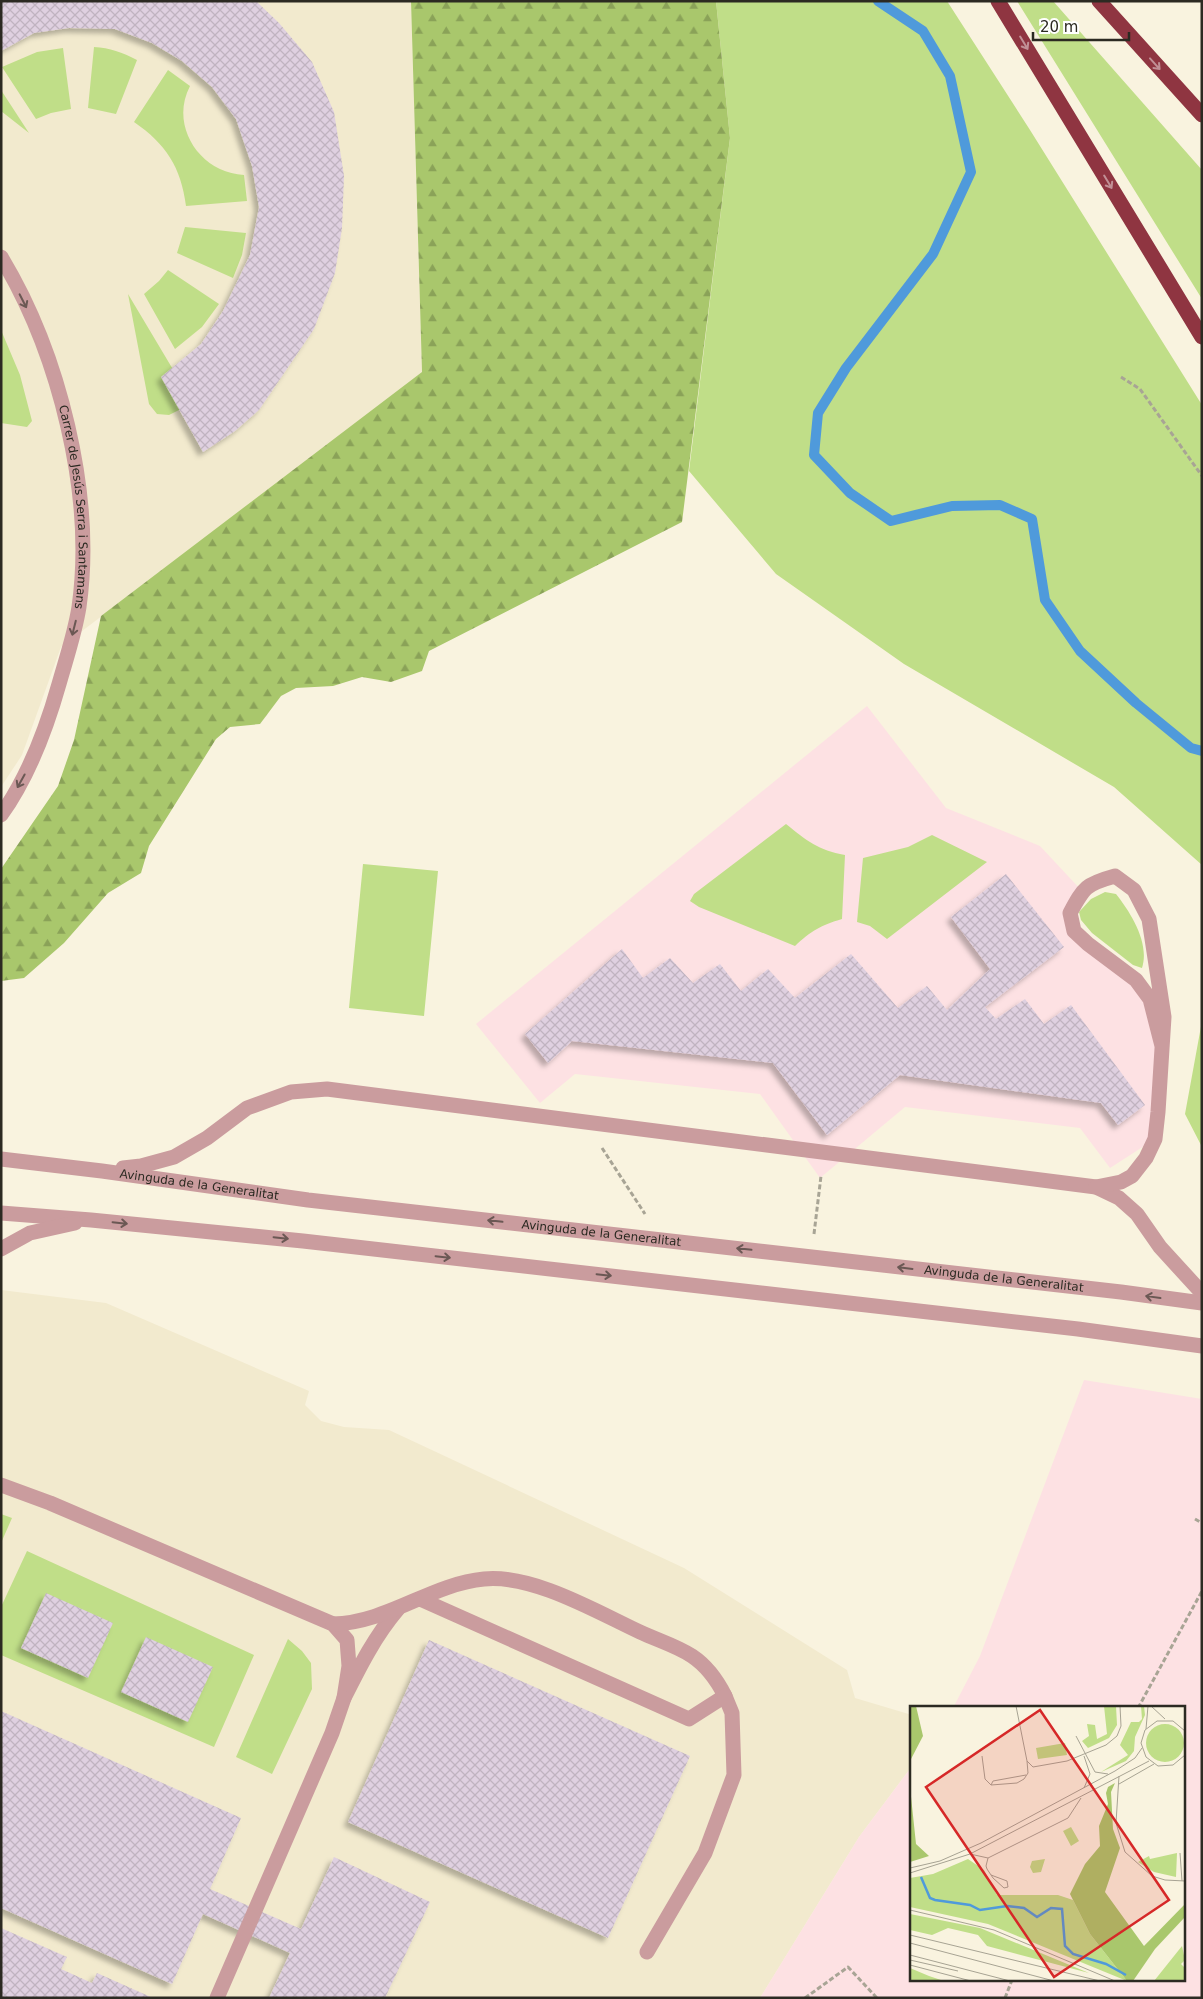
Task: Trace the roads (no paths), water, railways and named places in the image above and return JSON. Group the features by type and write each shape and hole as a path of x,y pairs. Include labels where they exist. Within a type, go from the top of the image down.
{"highway":[{"path":"998,1 1202,337"},
{"path":"1099,1 1202,115"}],"street":[{"name":"Carrer de Jesús Serra i Santamans","path":"1,257 34,324 48,360 64,412 81,500 82,561 79,607 50,717 32,762 1,815"},
{"path":"102,1171 142,1166 174,1157 207,1138 247,1108 291,1092 327,1089 1096,1187 1121,1182 1132,1176 1146,1158 1155,1139 1162,1046 1164,1017 1148,919 1134,890 1115,876 1096,881 1082,891 1070,913 1074,931 1088,944 1136,980 1146,993 1150,999 1162,1046"},
{"name":"Avinguda de la Generalitat","path":"1,1159 308,1200 1120,1292 1202,1303"},
{"path":"1096,1187 1119,1198 1137,1214 1160,1247 1202,1293"},
{"path":"1,1213 342,1245 1078,1329 1202,1346"},
{"path":"1,1248 30,1233 91,1220"},
{"path":"1,1485 50,1503 333,1624 352,1624 399,1608 453,1585 486,1579 523,1582 562,1595 692,1656 716,1677 732,1713 734,1775 705,1853 647,1952"},
{"path":"420,1599 689,1720 725,1696"},
{"path":"217,1998 332,1733 344,1698 382,1628 399,1608"},
{"path":"333,1624 347,1640 349,1666 344,1698"}],"waterway":[{"path":"878,1 923,31 950,76 971,172 933,254 846,368 818,413 814,455 850,493 891,521 952,506 1000,505 1032,519 1045,600 1080,651 1136,703 1191,748 1202,751"}]}
